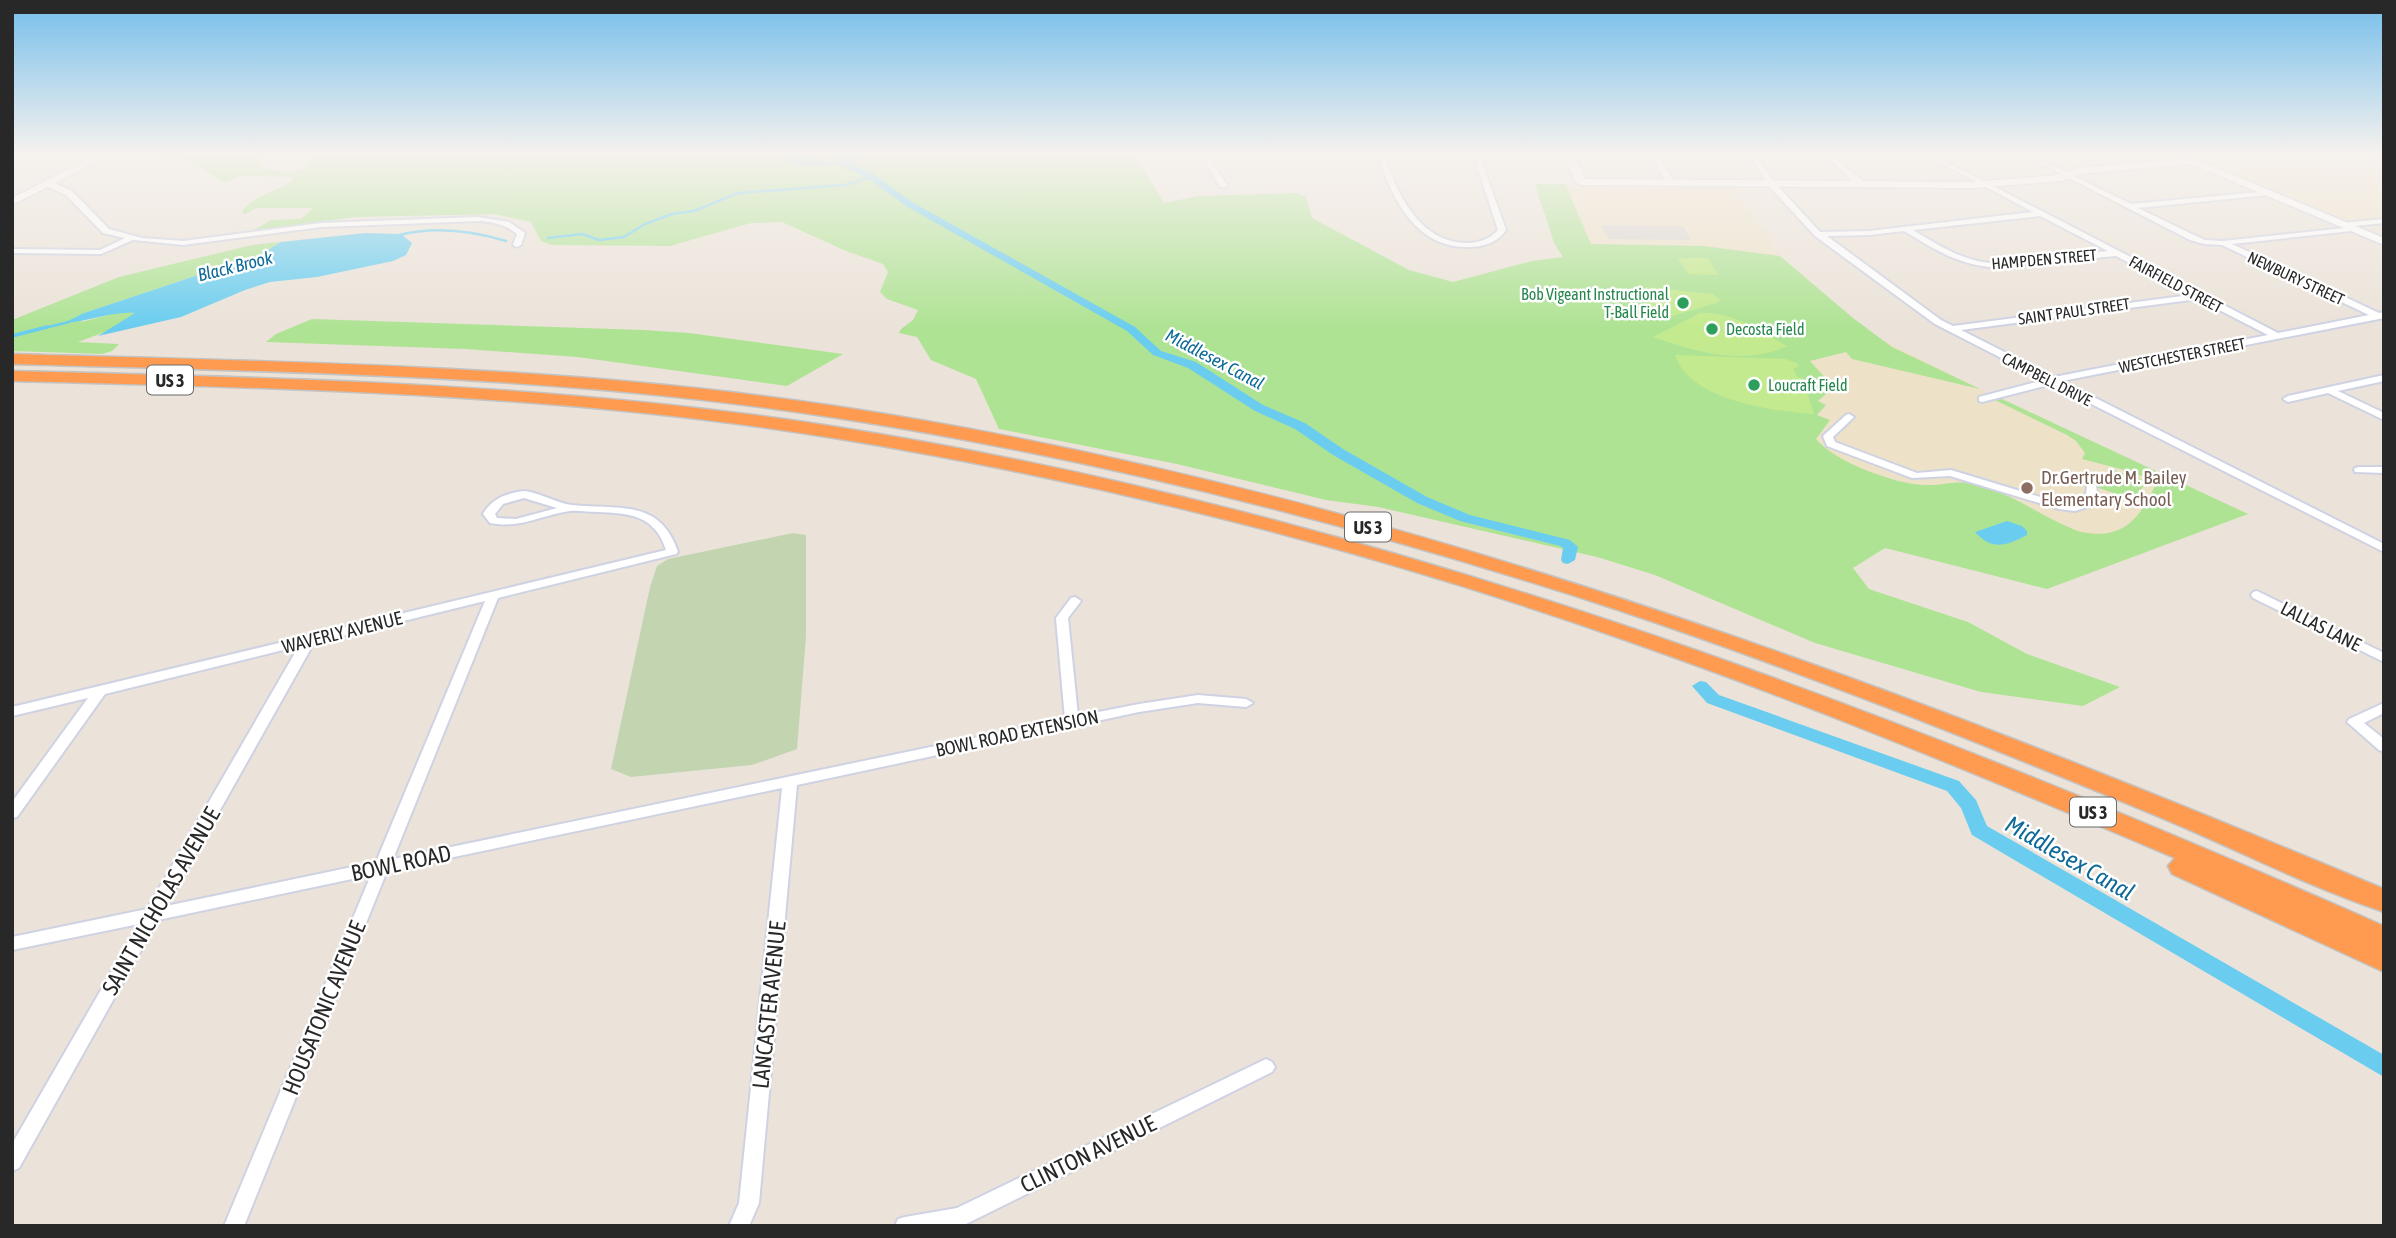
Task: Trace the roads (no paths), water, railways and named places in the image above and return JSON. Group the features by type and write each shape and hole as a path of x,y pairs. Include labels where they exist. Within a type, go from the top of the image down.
{"highway":[{"name":"US 3","path":"12,359 379,370 609,385 865,417 997,439 1119,465 1379,529 1532,574 1688,625 2014,746 2384,901"},
{"name":"US 3","path":"12,376 329,384 486,393 679,411 914,445 1162,497 1361,549 1581,617 1799,694 2062,799 2384,939"},
{"path":"1799,694 2229,887 2384,960"}],"street":[{"path":"85,212 106,231 131,238 183,243 321,225 478,219 514,226 521,233 517,245"},
{"path":"1409,212 1424,231 1438,241 1453,245 1474,245 1494,239 1502,230 1496,212"},
{"name":"CAMPBELL DRIVE","path":"1798,212 1818,234 1950,329 2384,549"},
{"name":"FAIRFIELD STREET","path":"2038,212 2276,336"},
{"name":"NEWBURY STREET","path":"2142,212 2199,240 2223,243 2381,315"},
{"path":"2312,212 2384,242"},
{"path":"1818,234 1869,233 2042,214"},
{"path":"2223,243 2384,220"},
{"name":"HAMPDEN STREET","path":"1904,228 1971,263 2005,264 2117,253"},
{"path":"12,251 101,252 131,238"},
{"name":"SAINT PAUL STREET","path":"1950,329 2198,296"},
{"name":"WESTCHESTER STREET","path":"1982,400 2050,381 2381,315"},
{"path":"2288,399 2384,378"},
{"path":"2329,390 2384,416"},
{"path":"1849,417 1828,436 1831,444 1916,476 1951,473 2051,504 2075,508 2090,503 2092,485 2087,476"},
{"path":"2359,470 2384,470"},
{"path":"569,508 538,496 523,495 500,501 489,513 494,521 509,523 569,508 620,510 649,518 666,533 673,552"},
{"name":"WAVERLY AVENUE","path":"12,712 673,552"},
{"name":"LALLAS LANE","path":"2258,595 2384,658"},
{"name":"HOUSATONIC AVENUE","path":"234,1226 493,596"},
{"path":"1072,723 1062,618 1075,601"},
{"name":"SAINT NICHOLAS AVENUE","path":"12,1162 309,640"},
{"path":"12,813 100,691"},
{"name":"BOWL ROAD EXTENSION","path":"790,783 964,743 1176,701 1198,699 1246,703"},
{"path":"2384,707 2354,722 2384,747"},
{"name":"BOWL ROAD","path":"12,944 790,783"},
{"name":"LANCASTER AVENUE","path":"739,1226 749,1203 790,783"},
{"name":"CLINTON AVENUE","path":"905,1226 959,1217 1266,1067"}],"water":[{"path":"365,233 401,234 412,243 406,255 393,261 317,277 270,282 181,317 98,336 135,313 64,323 84,313 261,254 281,242"},
{"path":"2007,521 2022,526 2027,535 2000,545 1987,542 1975,532"}],"waterway":[{"name":"Black Brook","path":"548,238 582,234 599,240 624,237 645,224 672,214 688,212"},
{"name":"Middlesex Canal","path":"923,212 1131,329 1157,353 1192,365 1259,408 1300,426 1338,452 1422,500 1465,518 1565,543 1571,547 1568,560"},
{"name":"Black Brook","path":"395,236 436,230 479,234 506,241"},
{"name":"Black Brook","path":"40,329 69,322"},
{"name":"Black Brook","path":"12,336 47,327"},
{"name":"Middlesex Canal","path":"1700,686 1713,699 1953,786 1969,805 1979,830 2384,1067"}],"place":[{"name":"Bob Vigeant Instructional T-Ball Field","path":"1683,303"},
{"name":"Decosta Field","path":"1712,329"},
{"name":"Loucraft Field","path":"1754,385"},
{"name":"Dr.Gertrude M. Bailey Elementary School","path":"2027,488"}]}
